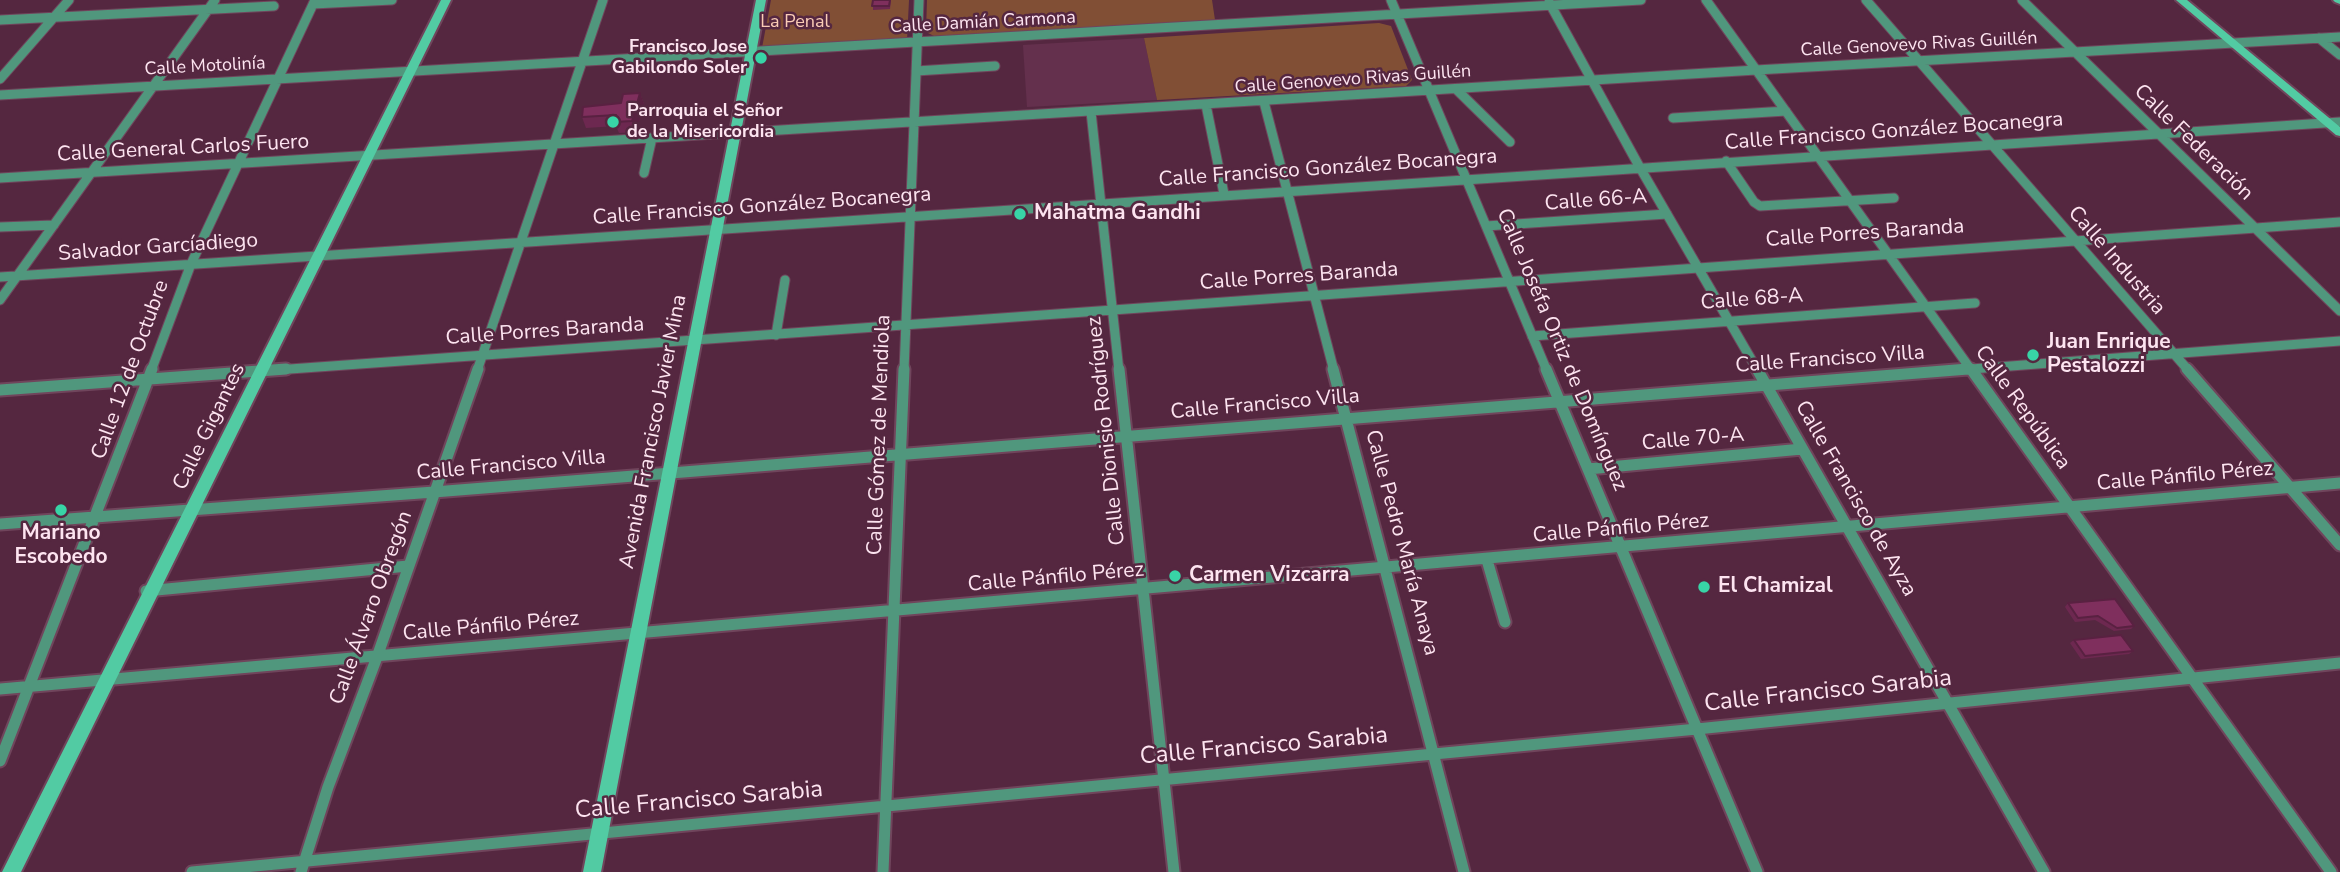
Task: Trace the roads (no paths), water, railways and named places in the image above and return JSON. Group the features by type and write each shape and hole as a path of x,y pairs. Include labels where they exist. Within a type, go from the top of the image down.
{"main road":[{"name":"Calle Gigantes","path":"11,872 110,678 148,591 193,509 446,0"},
{"name":"Avenida Francisco Javier Mina","path":"592,872 761,0"},
{"path":"2181,0 2340,134"}],"street":[{"path":"0,79 69,0"},
{"path":"0,300 215,0"},
{"path":"314,2 392,0"},
{"name":"Calle Álvaro Obregón","path":"303,867 328,787 377,657 523,241 603,0"},
{"name":"Calle Gómez de Mendiola","path":"883,872 919,0"},
{"name":"Calle Joséfa Ortiz de Domínguez","path":"1391,0 1757,872"},
{"name":"Calle Damián Carmona","path":"411,71 1397,15 1549,3 1641,0"},
{"name":"Calle República","path":"1706,0 2332,872"},
{"name":"Calle Industria","path":"1866,0 2340,545"},
{"name":"Calle Federación","path":"2022,0 2340,311"},
{"name":"Calle 12 de Octubre","path":"0,761 27,686 97,516 191,264 314,2"},
{"name":"Calle Francisco de Ayza","path":"1549,3 1639,166 2044,872"},
{"path":"0,20 274,6"},
{"name":"Calle Genovevo Rivas Guillén","path":"369,156 1917,60 2340,37"},
{"path":"2319,38 2340,55"},
{"path":"916,71 995,66"},
{"name":"Calle Motolinía","path":"0,95 411,71"},
{"path":"1456,89 1510,142"},
{"name":"Calle Pedro María Anaya","path":"1264,102 1464,872"},
{"path":"1206,105 1224,194"},
{"path":"1673,118 1786,111"},
{"name":"Calle Dionisio Rodríguez","path":"1091,112 1174,872"},
{"name":"Calle Francisco González Bocanegra","path":"318,254 2340,122"},
{"path":"644,173 652,138"},
{"name":"Calle General Carlos Fuero","path":"0,178 369,156"},
{"path":"1726,160 1758,206 1895,198"},
{"name":"Calle 66-A","path":"1486,226 1667,214"},
{"name":"Calle Porres Baranda","path":"0,390 695,341 1697,265 2340,222"},
{"path":"0,227 54,225"},
{"name":"Salvador Garcíadiego","path":"0,277 318,254"},
{"path":"776,335 785,280"},
{"name":"Calle 68-A","path":"1532,336 1975,303"},
{"name":"Calle Francisco Villa","path":"0,524 2340,341"},
{"name":"Calle 70-A","path":"1588,469 1802,449"},
{"name":"Calle Pánfilo Pérez","path":"0,689 2340,483"},
{"path":"1487,560 1505,622"},
{"path":"148,591 408,566"},
{"name":"Calle Francisco Sarabia","path":"192,872 303,867 599,833 1697,729 1947,701 2340,663"}],"place":[{"name":"Francisco Jose Gabilondo Soler","path":"761,58"},
{"name":"Parroquia el Señor de la Misericordia","path":"613,122"},
{"name":"Mahatma Gandhi","path":"1020,214"},
{"name":"Juan Enrique Pestalozzi","path":"2033,355"},
{"name":"Mariano Escobedo","path":"61,510"},
{"name":"Carmen Vizcarra","path":"1175,576"},
{"name":"El Chamizal","path":"1704,587"}],"park label":[{"name":"La Penal","path":"795,23"}]}
